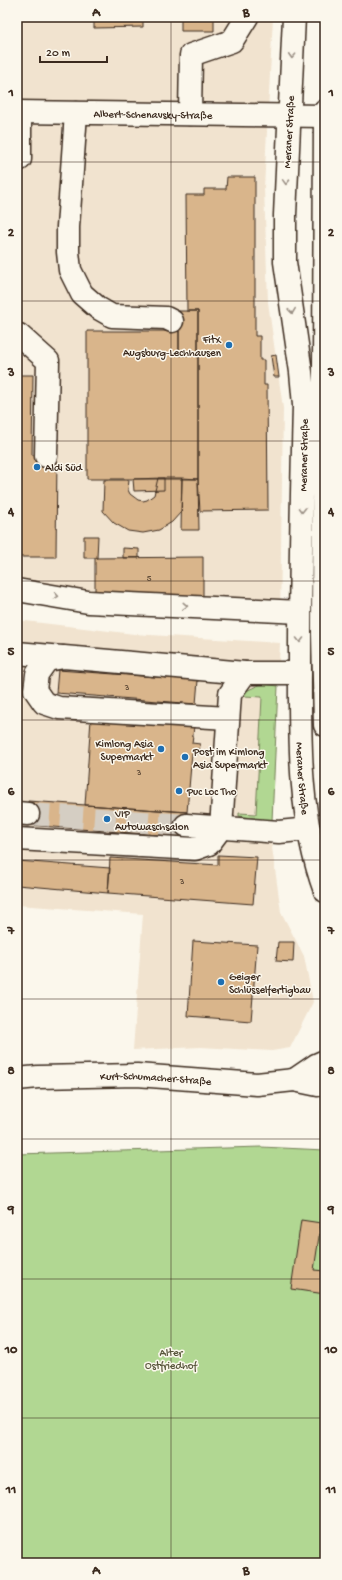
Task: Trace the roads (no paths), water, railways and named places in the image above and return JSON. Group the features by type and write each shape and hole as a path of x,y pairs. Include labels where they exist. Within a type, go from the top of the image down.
{"main road":[{"path":"190,114 183,55 232,41 247,17"},
{"name":"Meraner Straße","path":"294,17 285,214 285,262 301,372 304,405 300,612 301,756 305,806 317,828 313,852 325,891"},
{"name":"Meraner Straße","path":"325,111 323,634 325,725"},
{"path":"19,112 20,159"},
{"name":"Albert-Schenavsky-Straße","path":"19,112 325,116"},
{"path":"76,113 68,227 70,270 82,294 112,323 168,323"},
{"path":"20,336 48,361 46,456"},
{"path":"17,590 88,602 300,612"},
{"path":"17,653 245,673 300,673"},
{"path":"64,657 47,660 37,674 35,690 44,702 59,708 228,718"},
{"path":"17,838 195,849 209,844 221,828 230,694 245,673"},
{"path":"186,825 279,832 317,828"},
{"name":"Kurt-Schumacher-Straße","path":"294,1080 316,1065 325,1062"},
{"name":"Kurt-Schumacher-Straße","path":"17,1079 38,1077 137,1075 257,1084 294,1080 318,1085 325,1084"}],"tunnel":[{"path":"28,814 186,825"}],"place":[{"name":"FitX Augsburg-Lechhausen","path":"229,345"},
{"name":"Aldi Süd","path":"37,467"},
{"name":"Kimlong Asia Supermarkt","path":"161,749"},
{"name":"Post im Kimlong Asia Supermarkt","path":"185,757"},
{"name":"Puc Loc Tho","path":"179,791"},
{"name":"VIP Autowaschsalon","path":"107,819"},
{"name":"Geiger Schlüsselfertigbau","path":"221,982"}],"park label":[{"name":"Alter Ostfriedhof","path":"171,1358"}]}
